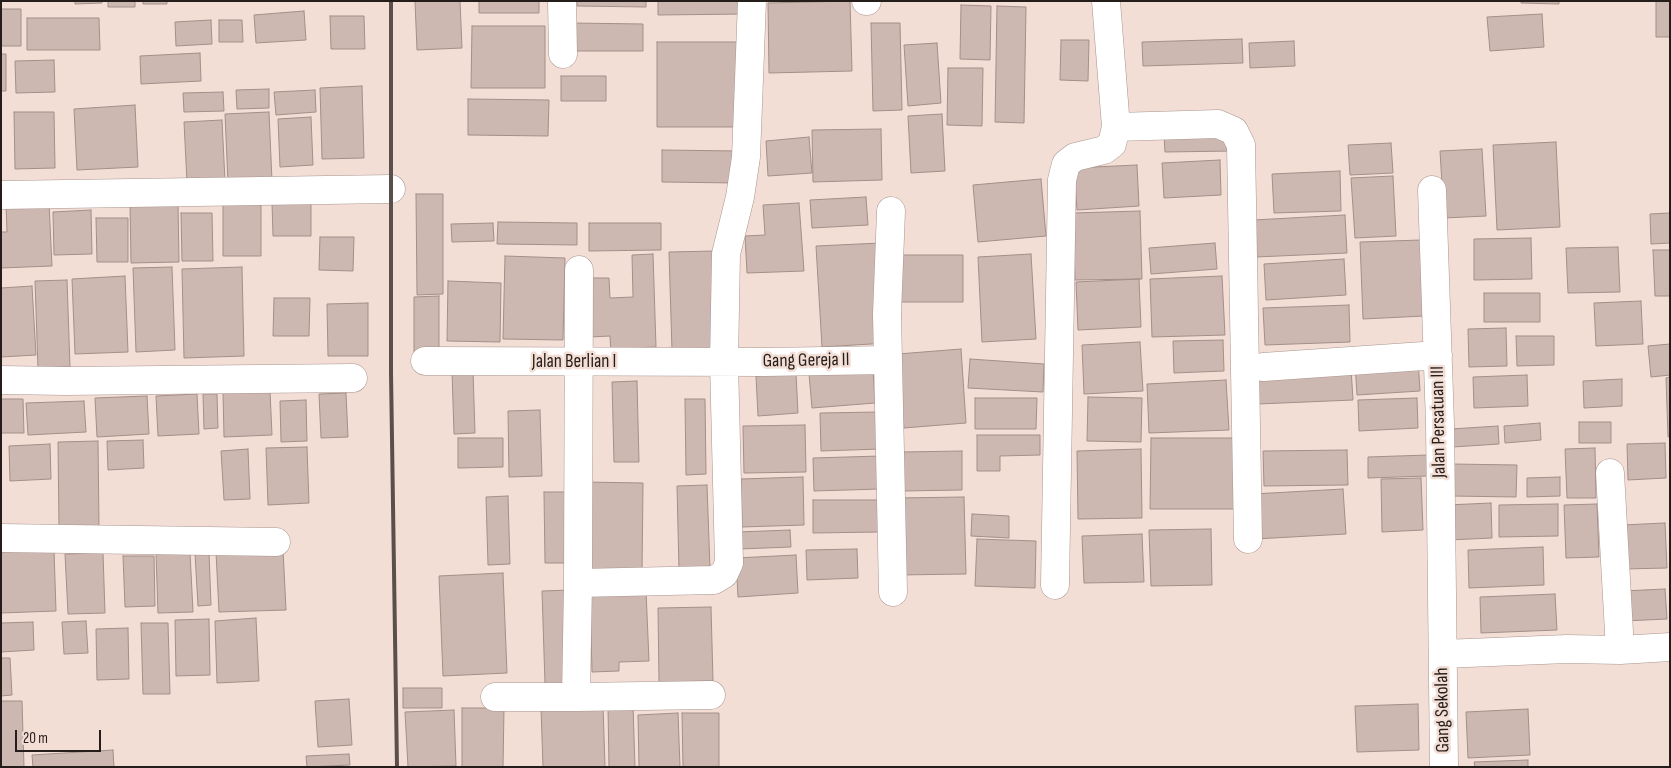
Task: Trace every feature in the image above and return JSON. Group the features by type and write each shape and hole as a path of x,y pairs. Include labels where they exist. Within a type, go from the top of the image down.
{"street":[{"path":"562,1 563,54"},
{"path":"578,583 714,580 724,574 729,563 724,362 726,254 740,197 746,157 752,1"},
{"path":"1055,585 1062,180 1066,164 1075,157 1104,150 1112,144 1116,127 1106,1"},
{"path":"1116,127 1218,124 1234,131 1241,145 1248,539"},
{"path":"1,195 391,189"},
{"name":"Jalan Persatuan III","path":"1432,190 1438,355 1443,654"},
{"path":"891,211 887,314 894,592"},
{"path":"576,697 579,270"},
{"path":"1264,367 1438,355"},
{"name":"Gang Gereja II","path":"724,362 888,360"},
{"name":"Jalan Berlian I","path":"425,361 724,362"},
{"path":"1,380 353,378"},
{"path":"1610,473 1620,650"},
{"path":"1,538 276,542"},
{"path":"1443,654 1670,647"},
{"name":"Gang Sekolah","path":"1443,654 1444,767"},
{"path":"495,697 711,695"}],"building":[{"path":"75,1 102,1 102,3 75,4"},
{"path":"108,1 135,1 135,7 108,7"},
{"path":"143,1 167,1 167,4 143,4"},
{"path":"415,1 460,1 462,48 417,50"},
{"path":"479,1 539,1 539,13 479,13"},
{"path":"577,1 646,1 646,7 577,6"},
{"path":"658,1 745,1 745,14 658,15"},
{"path":"850,1 852,71 769,73 768,3"},
{"path":"1521,1 1559,1 1559,4 1521,3"},
{"path":"1656,1 1670,1 1670,37 1656,37"},
{"path":"961,5 991,6 990,60 960,59"},
{"path":"997,6 1026,7 1024,123 995,122"},
{"path":"1,9 21,9 21,46 1,46"},
{"path":"304,11 306,40 256,43 254,15"},
{"path":"1542,14 1544,47 1490,51 1487,17"},
{"path":"330,16 364,16 365,49 331,49"},
{"path":"27,18 99,18 100,50 27,50"},
{"path":"211,20 212,44 176,46 175,22"},
{"path":"219,20 242,20 243,42 219,42"},
{"path":"571,23 643,24 643,51 571,51"},
{"path":"871,23 900,23 902,110 873,111"},
{"path":"472,26 545,26 545,88 471,88"},
{"path":"1242,39 1243,63 1143,66 1142,42"},
{"path":"1061,40 1089,40 1088,81 1060,80"},
{"path":"1294,41 1295,66 1250,68 1249,43"},
{"path":"657,42 742,42 742,127 657,127"},
{"path":"937,43 941,103 908,106 904,45"},
{"path":"200,53 201,81 141,84 140,56"},
{"path":"1,54 6,54 6,91 1,91"},
{"path":"54,60 55,92 16,93 15,61"},
{"path":"948,68 983,68 982,126 947,125"},
{"path":"561,76 606,76 606,101 561,101"},
{"path":"362,86 364,158 322,159 320,88"},
{"path":"269,89 269,108 237,109 236,90"},
{"path":"315,90 316,112 276,115 274,92"},
{"path":"223,92 224,111 184,112 183,93"},
{"path":"468,99 549,100 548,136 468,135"},
{"path":"135,105 138,167 77,170 74,109"},
{"path":"14,112 54,112 55,168 15,169"},
{"path":"269,112 272,181 228,183 225,114"},
{"path":"942,114 945,171 911,173 908,116"},
{"path":"311,117 313,165 280,167 278,119"},
{"path":"222,120 225,181 187,183 184,122"},
{"path":"881,129 882,180 813,182 812,130"},
{"path":"1232,134 1232,151 1165,152 1164,135"},
{"path":"809,137 812,173 768,176 766,141"},
{"path":"1556,142 1560,227 1497,230 1493,145"},
{"path":"1391,143 1393,173 1350,175 1348,145"},
{"path":"1482,149 1486,216 1444,218 1440,151"},
{"path":"662,150 737,151 737,183 662,182"},
{"path":"1220,160 1221,195 1164,198 1162,163"},
{"path":"1137,165 1139,206 1077,210 1074,168"},
{"path":"1340,171 1341,211 1274,213 1272,174"},
{"path":"1393,176 1396,236 1355,238 1351,178"},
{"path":"1041,179 1046,236 978,242 973,185"},
{"path":"416,194 443,194 443,294 417,295"},
{"path":"866,197 868,225 812,228 810,200"},
{"path":"49,203 52,266 1,268 1,232 7,232 6,204"},
{"path":"178,203 179,262 131,263 130,204"},
{"path":"223,203 261,203 261,256 223,256"},
{"path":"272,203 311,203 311,236 273,236"},
{"path":"799,203 804,271 747,273 745,236 765,235 763,205"},
{"path":"91,210 92,254 54,255 53,212"},
{"path":"1140,211 1142,279 1075,280 1073,213"},
{"path":"181,213 212,213 213,261 182,261"},
{"path":"1670,213 1670,243 1651,244 1650,214"},
{"path":"1345,215 1347,253 1256,257 1254,220"},
{"path":"96,218 128,218 128,262 97,262"},
{"path":"498,222 577,223 577,245 497,244"},
{"path":"493,223 494,241 452,242 451,224"},
{"path":"589,223 661,223 661,250 589,251"},
{"path":"320,237 354,237 353,271 319,270"},
{"path":"1531,238 1532,279 1474,280 1474,239"},
{"path":"1421,240 1424,316 1363,319 1360,242"},
{"path":"881,243 887,343 822,347 816,246"},
{"path":"1215,243 1217,269 1151,274 1149,248"},
{"path":"1618,247 1620,292 1568,293 1566,248"},
{"path":"1653,250 1670,250 1670,296 1655,296"},
{"path":"714,251 716,350 672,351 669,252"},
{"path":"653,254 656,347 629,348 611,355 610,336 590,337 588,278 609,278 610,298 633,297 632,255"},
{"path":"1031,254 1036,339 982,342 978,257"},
{"path":"896,255 963,255 963,302 896,302"},
{"path":"505,256 565,258 563,340 503,339"},
{"path":"1344,259 1346,295 1266,300 1264,264"},
{"path":"172,267 175,350 136,352 133,268"},
{"path":"242,267 244,356 184,358 182,269"},
{"path":"125,276 128,352 75,354 72,279"},
{"path":"1222,276 1225,335 1152,337 1150,279"},
{"path":"1139,279 1141,327 1078,330 1076,282"},
{"path":"67,280 70,367 38,368 35,281"},
{"path":"448,281 501,283 500,342 447,341"},
{"path":"32,286 36,355 1,357 1,288"},
{"path":"1484,293 1540,293 1540,322 1484,322"},
{"path":"439,296 439,352 414,352 414,297"},
{"path":"274,298 310,298 309,336 273,336"},
{"path":"1641,301 1643,344 1596,346 1594,303"},
{"path":"368,303 368,356 328,356 327,304"},
{"path":"1349,305 1350,342 1265,345 1263,308"},
{"path":"1506,328 1507,366 1469,367 1468,329"},
{"path":"1516,336 1554,336 1554,365 1517,366"},
{"path":"1223,340 1224,371 1174,373 1173,341"},
{"path":"1140,342 1143,391 1084,394 1082,345"},
{"path":"1670,344 1670,375 1651,377 1648,346"},
{"path":"961,349 966,423 904,428 898,354"},
{"path":"970,359 1044,364 1043,392 968,388"},
{"path":"1418,359 1420,391 1357,395 1355,363"},
{"path":"1351,368 1353,400 1258,404 1257,373"},
{"path":"873,369 875,403 812,408 809,374"},
{"path":"473,370 475,433 454,434 452,371"},
{"path":"796,373 798,413 758,416 756,376"},
{"path":"1527,375 1528,406 1474,408 1473,377"},
{"path":"1670,377 1670,437 1668,437 1666,378"},
{"path":"1622,379 1622,406 1584,408 1583,381"},
{"path":"1226,380 1229,430 1149,433 1147,384"},
{"path":"637,381 639,462 614,462 612,382"},
{"path":"270,391 272,435 224,437 223,393"},
{"path":"346,393 348,437 321,438 319,394"},
{"path":"197,394 199,434 158,436 156,396"},
{"path":"203,394 217,394 218,428 204,429"},
{"path":"147,396 149,434 97,437 95,398"},
{"path":"1088,397 1142,398 1141,442 1087,441"},
{"path":"975,398 1037,398 1036,429 975,429"},
{"path":"1417,398 1418,428 1359,431 1358,400"},
{"path":"1,399 23,399 24,433 1,433"},
{"path":"685,399 705,399 706,474 686,475"},
{"path":"306,400 307,441 281,442 280,401"},
{"path":"84,401 86,432 28,435 26,403"},
{"path":"540,410 542,476 509,477 508,411"},
{"path":"879,412 880,449 821,451 820,413"},
{"path":"1579,422 1611,422 1611,443 1579,443"},
{"path":"1540,423 1541,440 1505,443 1504,426"},
{"path":"805,425 806,472 744,473 743,426"},
{"path":"1498,426 1499,444 1453,447 1451,429"},
{"path":"977,435 1040,435 1040,455 1000,456 1000,471 977,471"},
{"path":"458,438 503,438 503,467 458,468"},
{"path":"1151,438 1237,438 1236,509 1150,509"},
{"path":"143,440 144,468 108,470 107,441"},
{"path":"98,441 99,527 59,527 58,442"},
{"path":"1665,443 1666,478 1628,480 1627,444"},
{"path":"50,444 51,479 10,481 9,446"},
{"path":"307,447 309,503 268,505 266,448"},
{"path":"1595,448 1596,498 1567,498 1565,449"},
{"path":"248,449 250,499 224,500 221,451"},
{"path":"1141,449 1142,518 1078,519 1077,451"},
{"path":"1347,450 1348,485 1264,486 1263,451"},
{"path":"962,451 962,490 903,491 902,452"},
{"path":"1428,455 1428,476 1368,478 1368,457"},
{"path":"880,456 880,489 814,491 813,458"},
{"path":"1452,464 1517,465 1516,497 1452,496"},
{"path":"803,477 804,525 742,527 741,479"},
{"path":"1560,477 1560,496 1527,497 1527,478"},
{"path":"1421,478 1423,530 1382,532 1381,479"},
{"path":"585,482 643,483 642,573 583,573"},
{"path":"707,485 710,569 679,570 677,486"},
{"path":"1343,489 1346,534 1255,539 1253,494"},
{"path":"544,492 574,492 575,563 545,563"},
{"path":"508,496 510,564 488,565 486,497"},
{"path":"964,497 966,574 898,575 897,498"},
{"path":"813,500 879,500 879,532 813,533"},
{"path":"1491,503 1492,538 1448,540 1447,505"},
{"path":"1558,504 1558,536 1499,537 1499,505"},
{"path":"1597,504 1599,557 1566,558 1564,505"},
{"path":"972,514 1009,516 1009,538 971,536"},
{"path":"1665,523 1667,568 1624,569 1622,525"},
{"path":"1211,529 1212,585 1151,586 1149,530"},
{"path":"790,530 791,547 739,549 738,532"},
{"path":"1142,534 1144,582 1084,583 1082,536"},
{"path":"977,539 1036,541 1035,588 975,586"},
{"path":"1543,547 1544,585 1469,588 1468,550"},
{"path":"283,549 286,610 219,612 216,552"},
{"path":"857,549 858,578 807,580 806,550"},
{"path":"54,550 56,611 1,613 1,552"},
{"path":"190,552 193,612 158,613 156,554"},
{"path":"103,553 105,613 68,614 65,554"},
{"path":"195,553 209,553 211,605 198,606"},
{"path":"796,555 798,593 738,597 736,558"},
{"path":"123,556 154,556 155,606 125,607"},
{"path":"503,573 507,673 443,676 439,576"},
{"path":"1665,589 1667,619 1624,621 1623,591"},
{"path":"570,590 573,683 545,684 542,591"},
{"path":"646,590 649,661 619,662 619,671 592,672 590,592"},
{"path":"1555,594 1557,630 1481,633 1480,597"},
{"path":"711,607 713,681 659,682 658,608"},
{"path":"256,618 259,681 217,683 215,621"},
{"path":"209,619 210,675 176,676 175,620"},
{"path":"86,621 88,653 64,654 62,622"},
{"path":"33,622 34,650 1,652 1,623"},
{"path":"141,623 168,623 170,694 143,694"},
{"path":"128,628 129,679 97,680 96,629"},
{"path":"1,658 10,658 12,695 1,696"},
{"path":"403,688 442,688 442,708 403,708"},
{"path":"349,699 352,745 318,747 315,701"},
{"path":"1,701 22,701 24,767 1,767"},
{"path":"1418,704 1419,750 1357,752 1355,706"},
{"path":"603,706 605,767 543,767 541,708"},
{"path":"633,706 635,767 609,767 608,707"},
{"path":"462,708 504,708 503,767 462,767"},
{"path":"1528,709 1530,755 1468,758 1466,712"},
{"path":"454,710 456,766 408,767 405,712"},
{"path":"678,713 680,767 639,767 638,715"},
{"path":"682,713 719,713 719,767 683,767"},
{"path":"113,750 114,767 33,767 32,755"},
{"path":"349,754 350,765 307,767 306,756"},
{"path":"1528,760 1528,767 1475,767 1474,762"}],"railway":[{"path":"391,1 391,373 397,767"}]}
